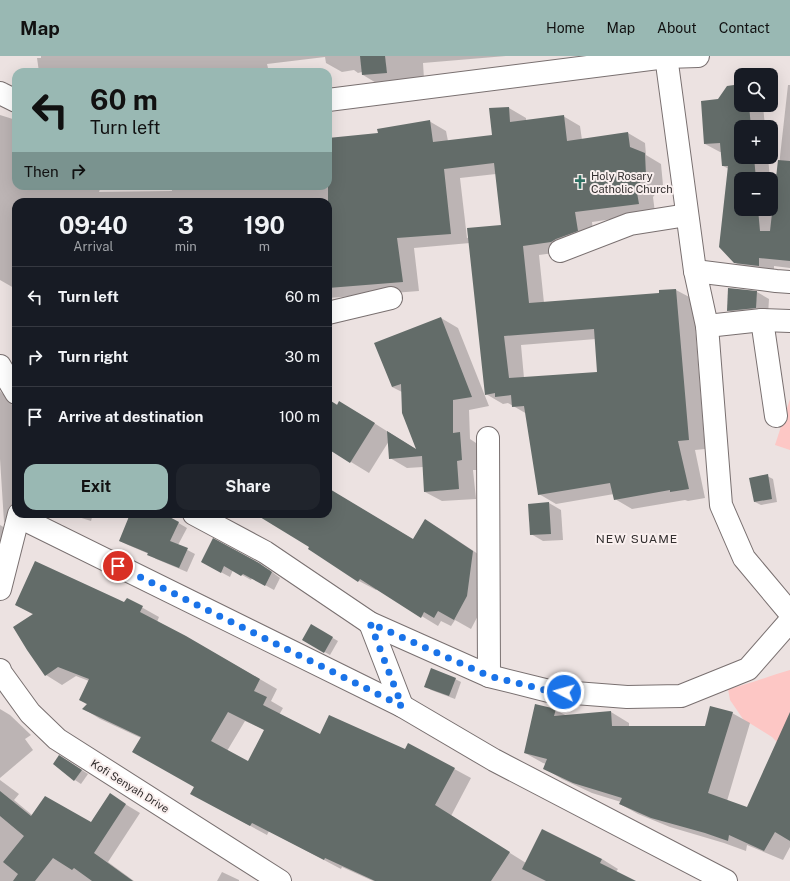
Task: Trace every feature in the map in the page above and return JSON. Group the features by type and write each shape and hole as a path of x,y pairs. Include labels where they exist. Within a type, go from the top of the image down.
{"street":[{"path":"332,99 666,57 698,56"},
{"path":"666,57 695,272 707,326 721,505 744,558 790,613"},
{"path":"0,93 12,99"},
{"path":"560,251 630,224 687,215"},
{"path":"695,272 790,282"},
{"path":"332,311 391,298"},
{"path":"707,326 762,320 790,321"},
{"path":"762,320 776,416"},
{"path":"0,366 12,386"},
{"path":"488,438 489,676"},
{"path":"0,589 18,518"},
{"path":"23,518 402,706 494,760 726,881"},
{"path":"201,518 265,552 370,623 489,676 549,691 627,697 681,696 748,669 790,622"},
{"path":"370,623 402,706"},
{"name":"Kofi Senyah Drive","path":"0,672 30,713 57,739 280,881"}],"shaded area":[{"path":"790,399 790,450 775,445"},
{"path":"790,670 790,791 786,751 772,737 743,719 730,700 728,689"}],"building":[{"path":"360,56 385,56 387,73 362,75"},
{"path":"734,85 734,112 750,112 750,120 734,120 734,164 755,164 755,172 734,172 734,216 759,216 760,231 770,231 772,216 778,216 778,172 777,172 778,160 790,161 790,261 759,258 759,266 734,263 719,247 728,166 722,166 720,143 704,144 701,101 718,99 727,86"},
{"path":"509,107 510,122 564,115 567,141 628,132 630,147 645,153 646,176 636,187 639,204 575,212 578,231 551,242 523,246 529,303 659,293 659,290 676,289 689,440 678,441 689,489 670,492 670,490 614,500 610,483 538,495 524,406 512,407 511,395 495,397 495,393 485,395 467,228 501,225 494,163 444,169 451,234 397,238 403,282 332,288 332,198 328,198 328,190 332,190 332,138 378,133 377,129 430,120 433,142 492,135 489,108","holes":["594,329 597,372 509,378 504,336"]},
{"path":"728,288 757,291 756,308 727,311"},
{"path":"441,317 472,397 453,400 453,433 460,432 462,460 457,461 459,489 424,492 422,456 389,459 387,431 416,449 402,413 401,384 392,387 374,343"},
{"path":"339,401 375,423 350,463 332,452 332,402 337,405"},
{"path":"768,474 772,499 754,502 749,478"},
{"path":"332,490 413,539 425,519 473,551 467,596 454,620 438,611 434,618 424,612 421,618 360,579 358,582 308,549 309,547 262,518 332,518"},
{"path":"549,502 551,534 530,535 528,504"},
{"path":"128,518 172,518 179,522 170,541 188,548 179,568 147,555 148,553 119,541"},
{"path":"213,538 259,563 272,572 265,586 243,574 241,576 224,566 221,573 201,562"},
{"path":"35,561 124,602 127,598 143,606 140,612 186,636 260,679 254,691 267,697 263,705 320,734 329,715 405,749 408,743 455,768 435,805 510,852 491,881 375,881 325,858 324,860 252,823 250,826 190,794 194,787 132,752 141,737 82,709 87,704 79,700 89,679 58,667 45,676 13,627 33,614 15,605","holes":["228,712 264,730 248,761 211,741"]},
{"path":"311,624 333,637 324,653 302,640"},
{"path":"431,668 456,678 449,696 424,687"},
{"path":"535,704 556,709 554,716 611,711 612,726 705,726 710,706 733,712 708,793 747,807 790,712 790,841 775,832 764,851 729,835 728,841 651,818 619,804 622,798 573,783 543,769 547,759 524,753"},
{"path":"59,755 82,770 74,781 53,764"},
{"path":"0,791 31,816 45,796 91,822 110,793 126,804 94,853 133,881 92,881 74,868 72,870 53,858 35,881 13,881 18,874 3,862 24,836 0,816"},
{"path":"542,829 602,859 600,863 636,881 546,881 522,869"}],"place":[{"name":"Holy Rosary Catholic Church","path":"580,182"}],"district":[{"name":"NEW SUAME","path":"637,539"}],"route":[{"path":"118,566 402,706 370,623 489,676 549,691 564,692"}]}
